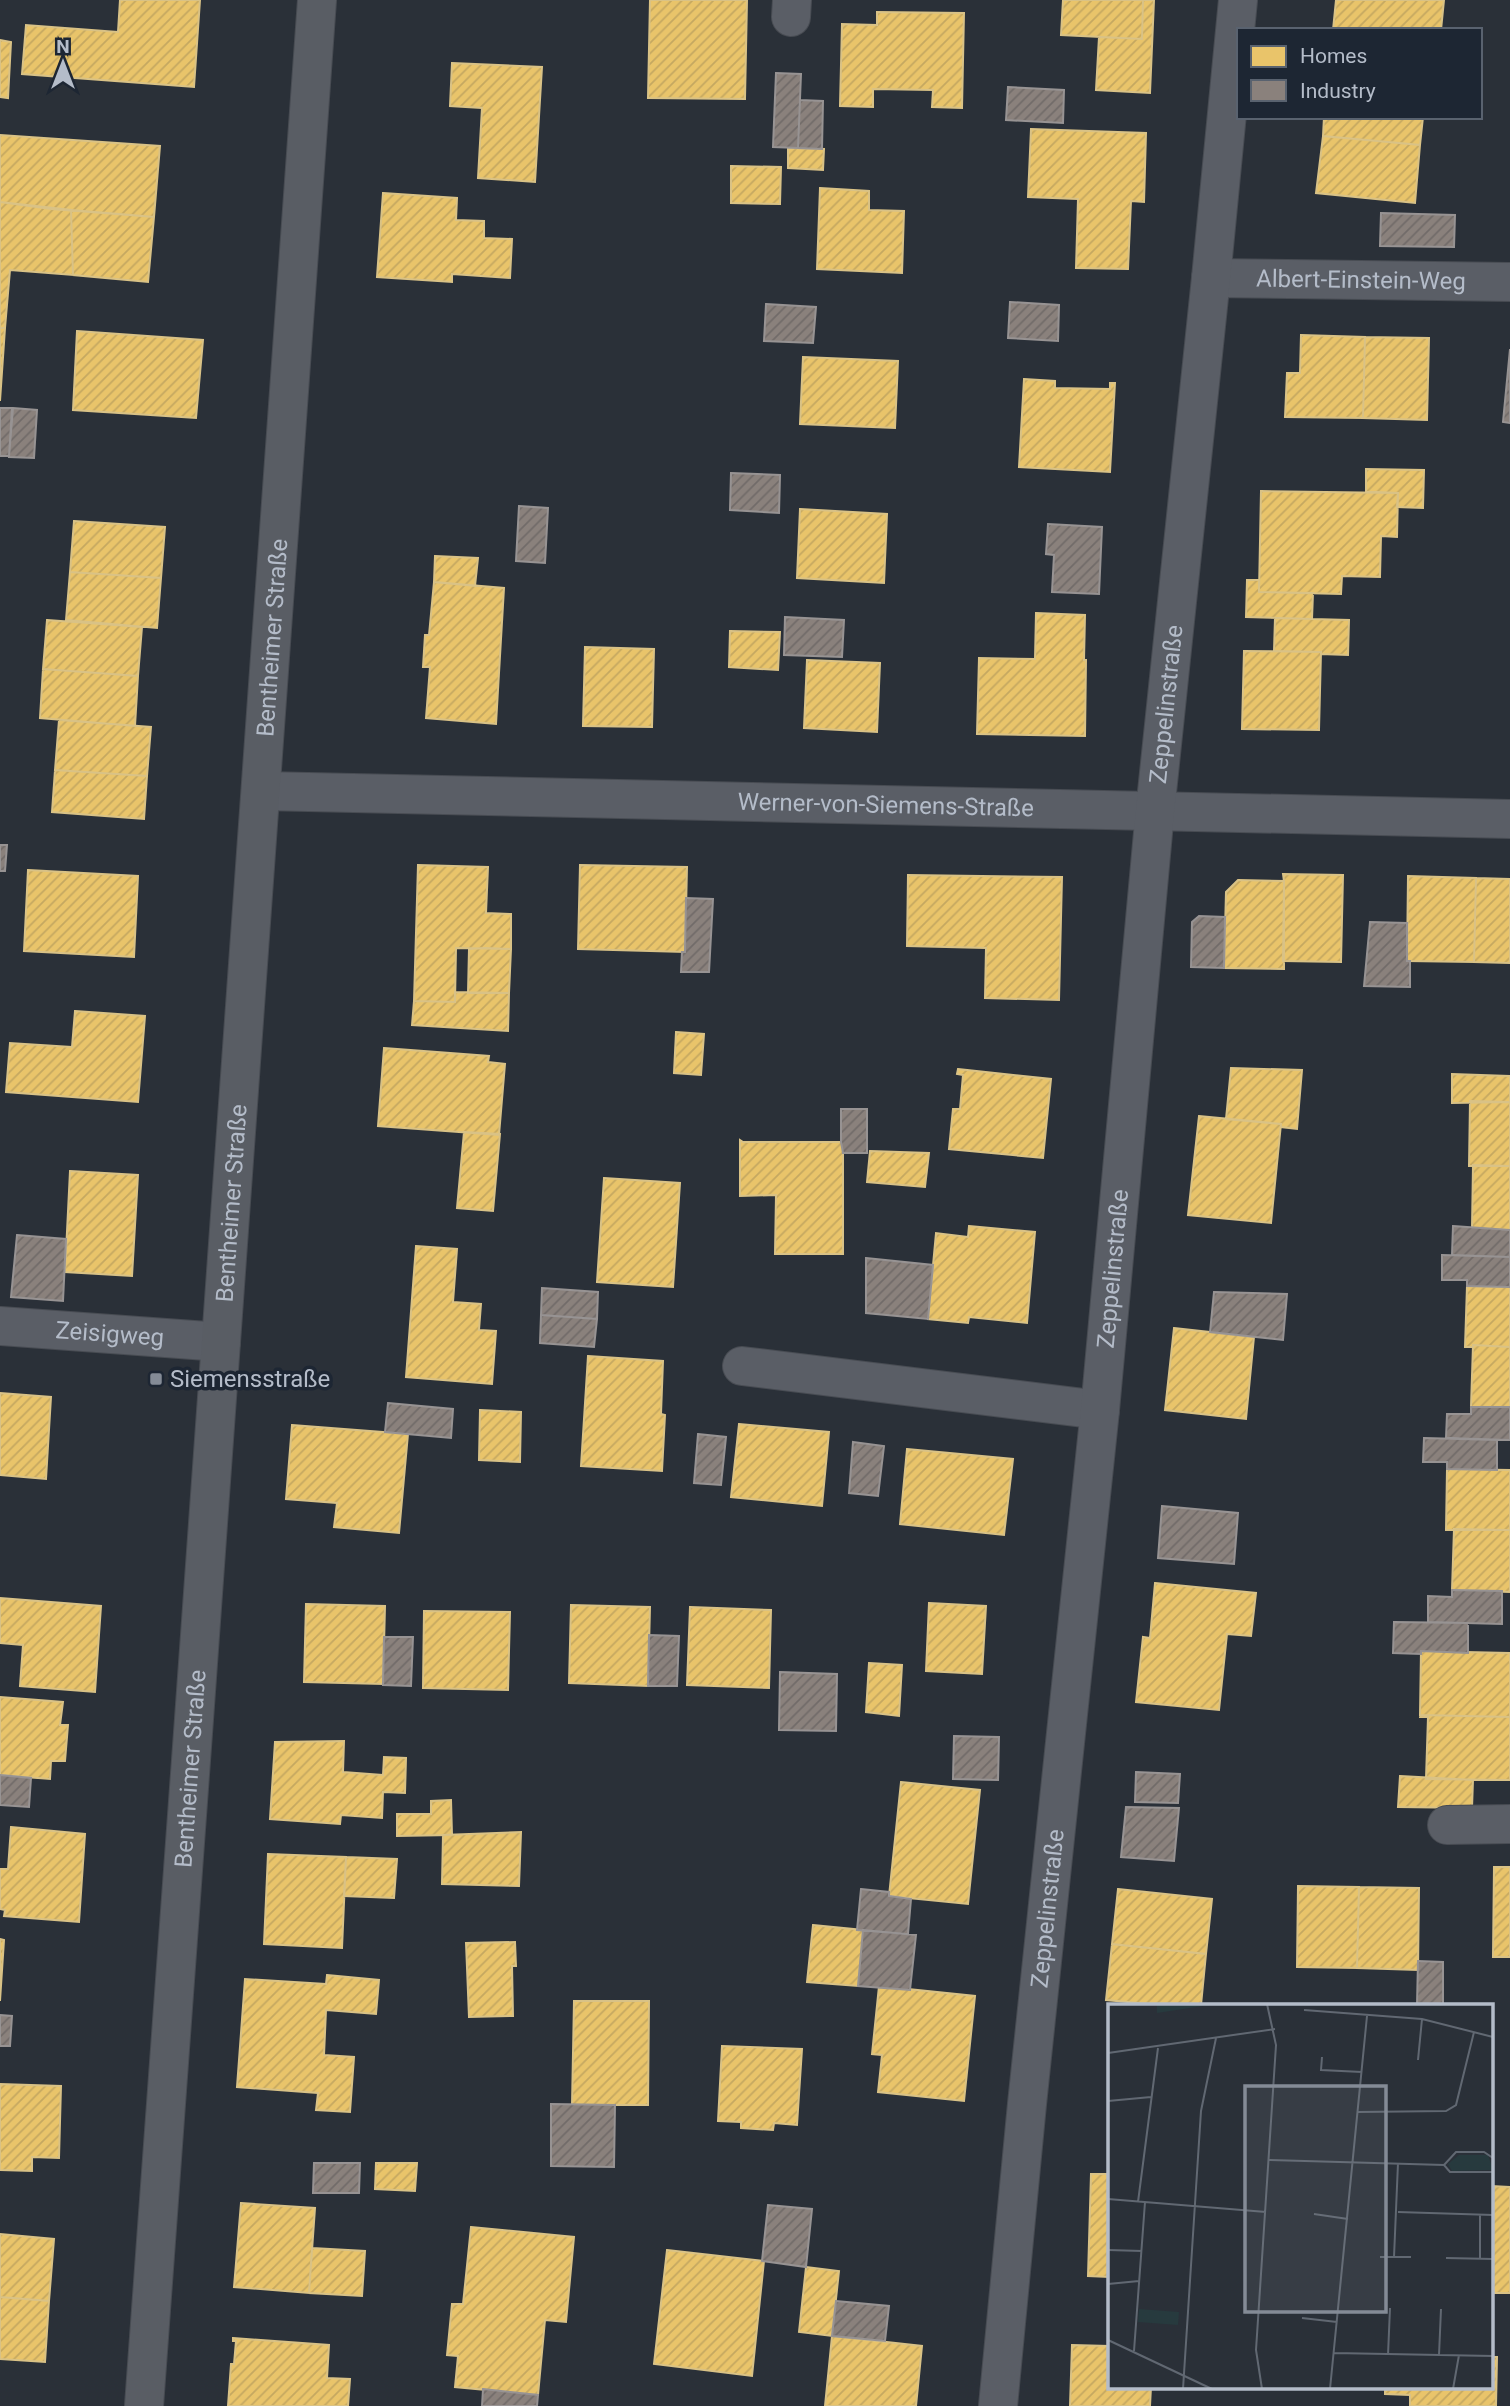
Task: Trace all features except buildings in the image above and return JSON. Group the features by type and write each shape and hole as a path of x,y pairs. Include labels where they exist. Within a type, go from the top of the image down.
{"main road":[{"name":"Bentheimer Straße","path":"144,2406 263,792 317,0"}],"street":[{"name":"Zeppelinstraße","path":"998,2406 1028,2090 1100,1410 1155,811 1212,278 1238,0"},
{"name":"Albert-Einstein-Weg","path":"1212,278 1510,282"},
{"name":"Werner-von-Siemens-Straße","path":"263,792 1510,819"},
{"name":"Zeisigweg","path":"0,1326 221,1342"},
{"path":"742,1366 1100,1410"},
{"path":"1447,1825 1510,1824"}],"place":[{"name":"Siemensstraße","path":"156,1379"}]}
